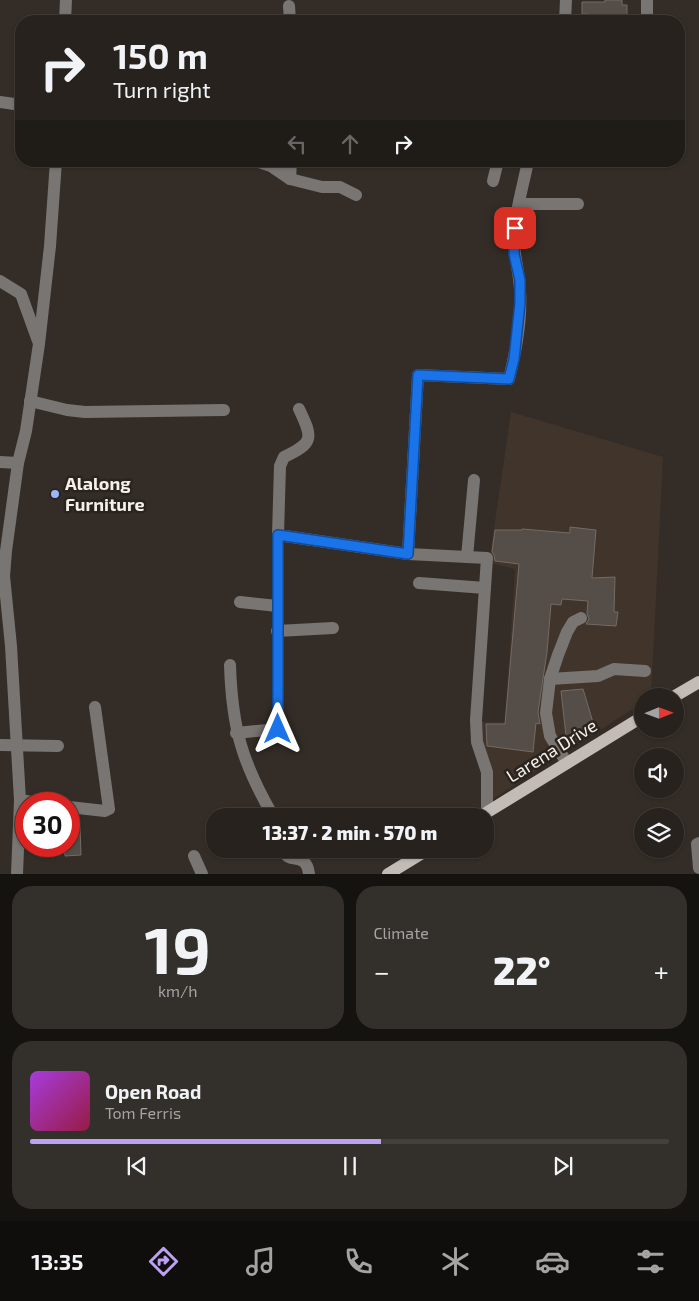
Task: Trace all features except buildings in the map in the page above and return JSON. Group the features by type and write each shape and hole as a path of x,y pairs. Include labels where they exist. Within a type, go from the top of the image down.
{"main road":[{"path":"684,691 699,682"},
{"name":"Larena Drive","path":"494,808 634,721"},
{"path":"388,874 414,858"}],"street":[{"path":"65,15 66,0"},
{"path":"566,0 566,15"},
{"path":"647,0 647,15"},
{"path":"289,6 290,15"},
{"path":"0,102 15,104"},
{"path":"20,792 17,746 6,678 4,576 18,463 26,431 39,344 50,246 56,167"},
{"path":"272,167 290,179 322,188 340,187 356,195"},
{"path":"290,179 291,167"},
{"path":"493,181 496,167"},
{"path":"408,554 418,375 509,379 514,359 520,303 520,280 514,254 514,240 527,167"},
{"path":"519,204 578,204"},
{"path":"0,281 21,294 39,344"},
{"path":"30,401 79,412 224,410"},
{"path":"236,733 278,729 277,606 281,461 284,457 304,447 308,439 308,432 299,409"},
{"path":"0,462 18,463"},
{"path":"467,557 474,480"},
{"path":"278,535 408,554 487,558 476,732 477,742 487,772 484,808"},
{"path":"419,583 485,588"},
{"path":"240,602 277,606"},
{"path":"567,763 550,736 546,713 550,679 567,632 573,622 581,618"},
{"path":"277,631 333,628"},
{"path":"230,665 232,706 236,733 251,776 269,808"},
{"path":"550,679 598,676 614,669 645,671"},
{"path":"80,808 105,811 110,809 95,707"},
{"path":"0,745 58,746"},
{"path":"699,843 697,844 699,868"},
{"path":"194,856 202,874"},
{"path":"17,874 18,857"},
{"path":"288,858 307,863 309,874"}],"shaded area":[{"path":"511,412 663,457 651,688 634,688 634,708 491,800 479,722 505,722 515,569 489,563"}],"place":[{"name":"Alalong Furniture","path":"55,494"}],"route":[{"path":"278,729 278,535 408,554 418,375 509,379 514,359 520,303 520,280 514,254 515,228"}]}
